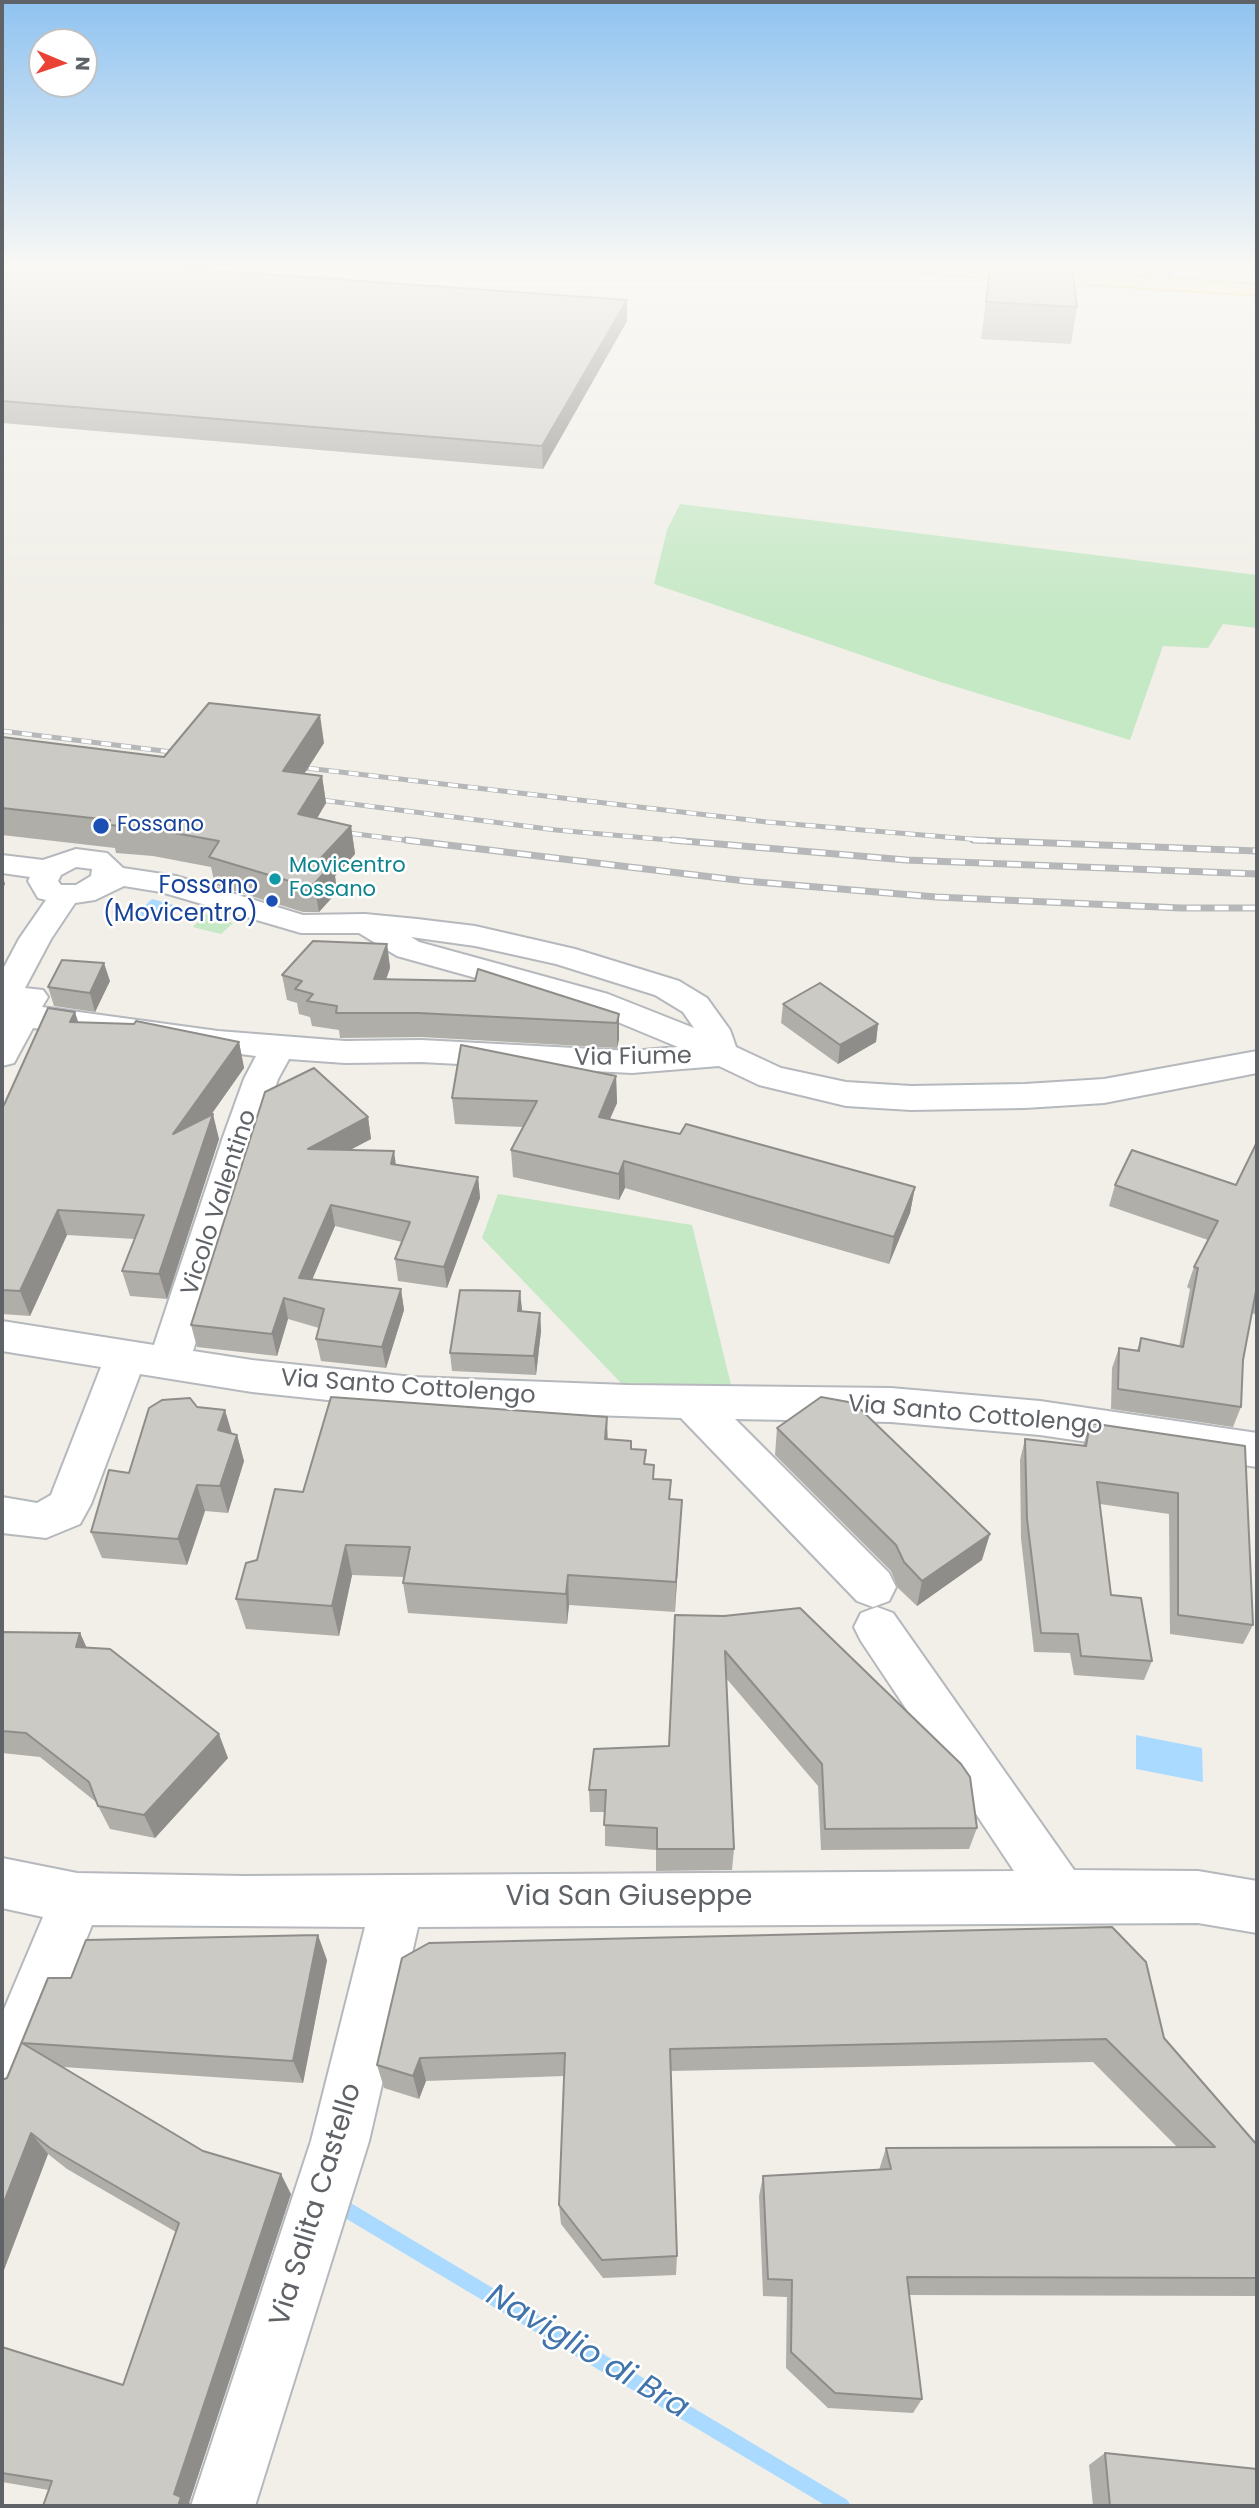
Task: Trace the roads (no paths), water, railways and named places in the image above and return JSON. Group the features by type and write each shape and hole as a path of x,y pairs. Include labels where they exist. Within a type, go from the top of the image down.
{"street":[{"path":"2,1055 9,1012 65,861 96,859 108,868 105,881 124,877 165,883 301,925 365,923 408,949 596,1001 674,1032 722,1055"},
{"path":"2,864 57,883"},
{"path":"9,1012 40,975"},
{"name":"Via Fiume","path":"9,1012 277,1048 345,1052 421,1051 632,1062 722,1055 771,1077 846,1094 911,1098 1025,1096 1104,1091 1257,1062"},
{"name":"Vicolo Valentino","path":"169,1361 261,1079 277,1048"},
{"name":"Via Santo Cottolengo","path":"2,1336 253,1376 413,1393 891,1405 1040,1418 1257,1450"},
{"path":"2,1515 46,1520 56,1517 69,1504 127,1356"},
{"path":"691,1402 875,1607 1061,1896"},
{"name":"Via San Giuseppe","path":"2,1883 77,1899 244,1902 1061,1896 1198,1897 1257,1907"},
{"path":"2,2079 77,1899"},
{"name":"Via Salita Castello","path":"223,2506 340,2141 398,1900"}],"water":[{"path":"152,899 174,905 158,921 136,914"},
{"path":"1136,1735 1202,1748 1203,1782 1136,1769"}],"waterway":[{"name":"Naviglio di Bra","path":"337,2204 842,2506"}],"railway":[{"path":"2,731 188,754"},
{"path":"289,766 767,822 990,841"},
{"path":"305,798 556,830 692,842"},
{"path":"332,831 420,842"},
{"path":"406,840 745,881 936,897 1181,908 1257,908"},
{"path":"672,840 906,860 1257,874"},
{"path":"973,840 990,841"},
{"path":"990,841 1257,851"},
{"path":"990,841 1006,842"}],"place":[{"name":"Fossano","path":"101,826"},
{"name":"Movicentro Fossano","path":"275,879"},
{"name":"Fossano (Movicentro)","path":"272,901"}]}
